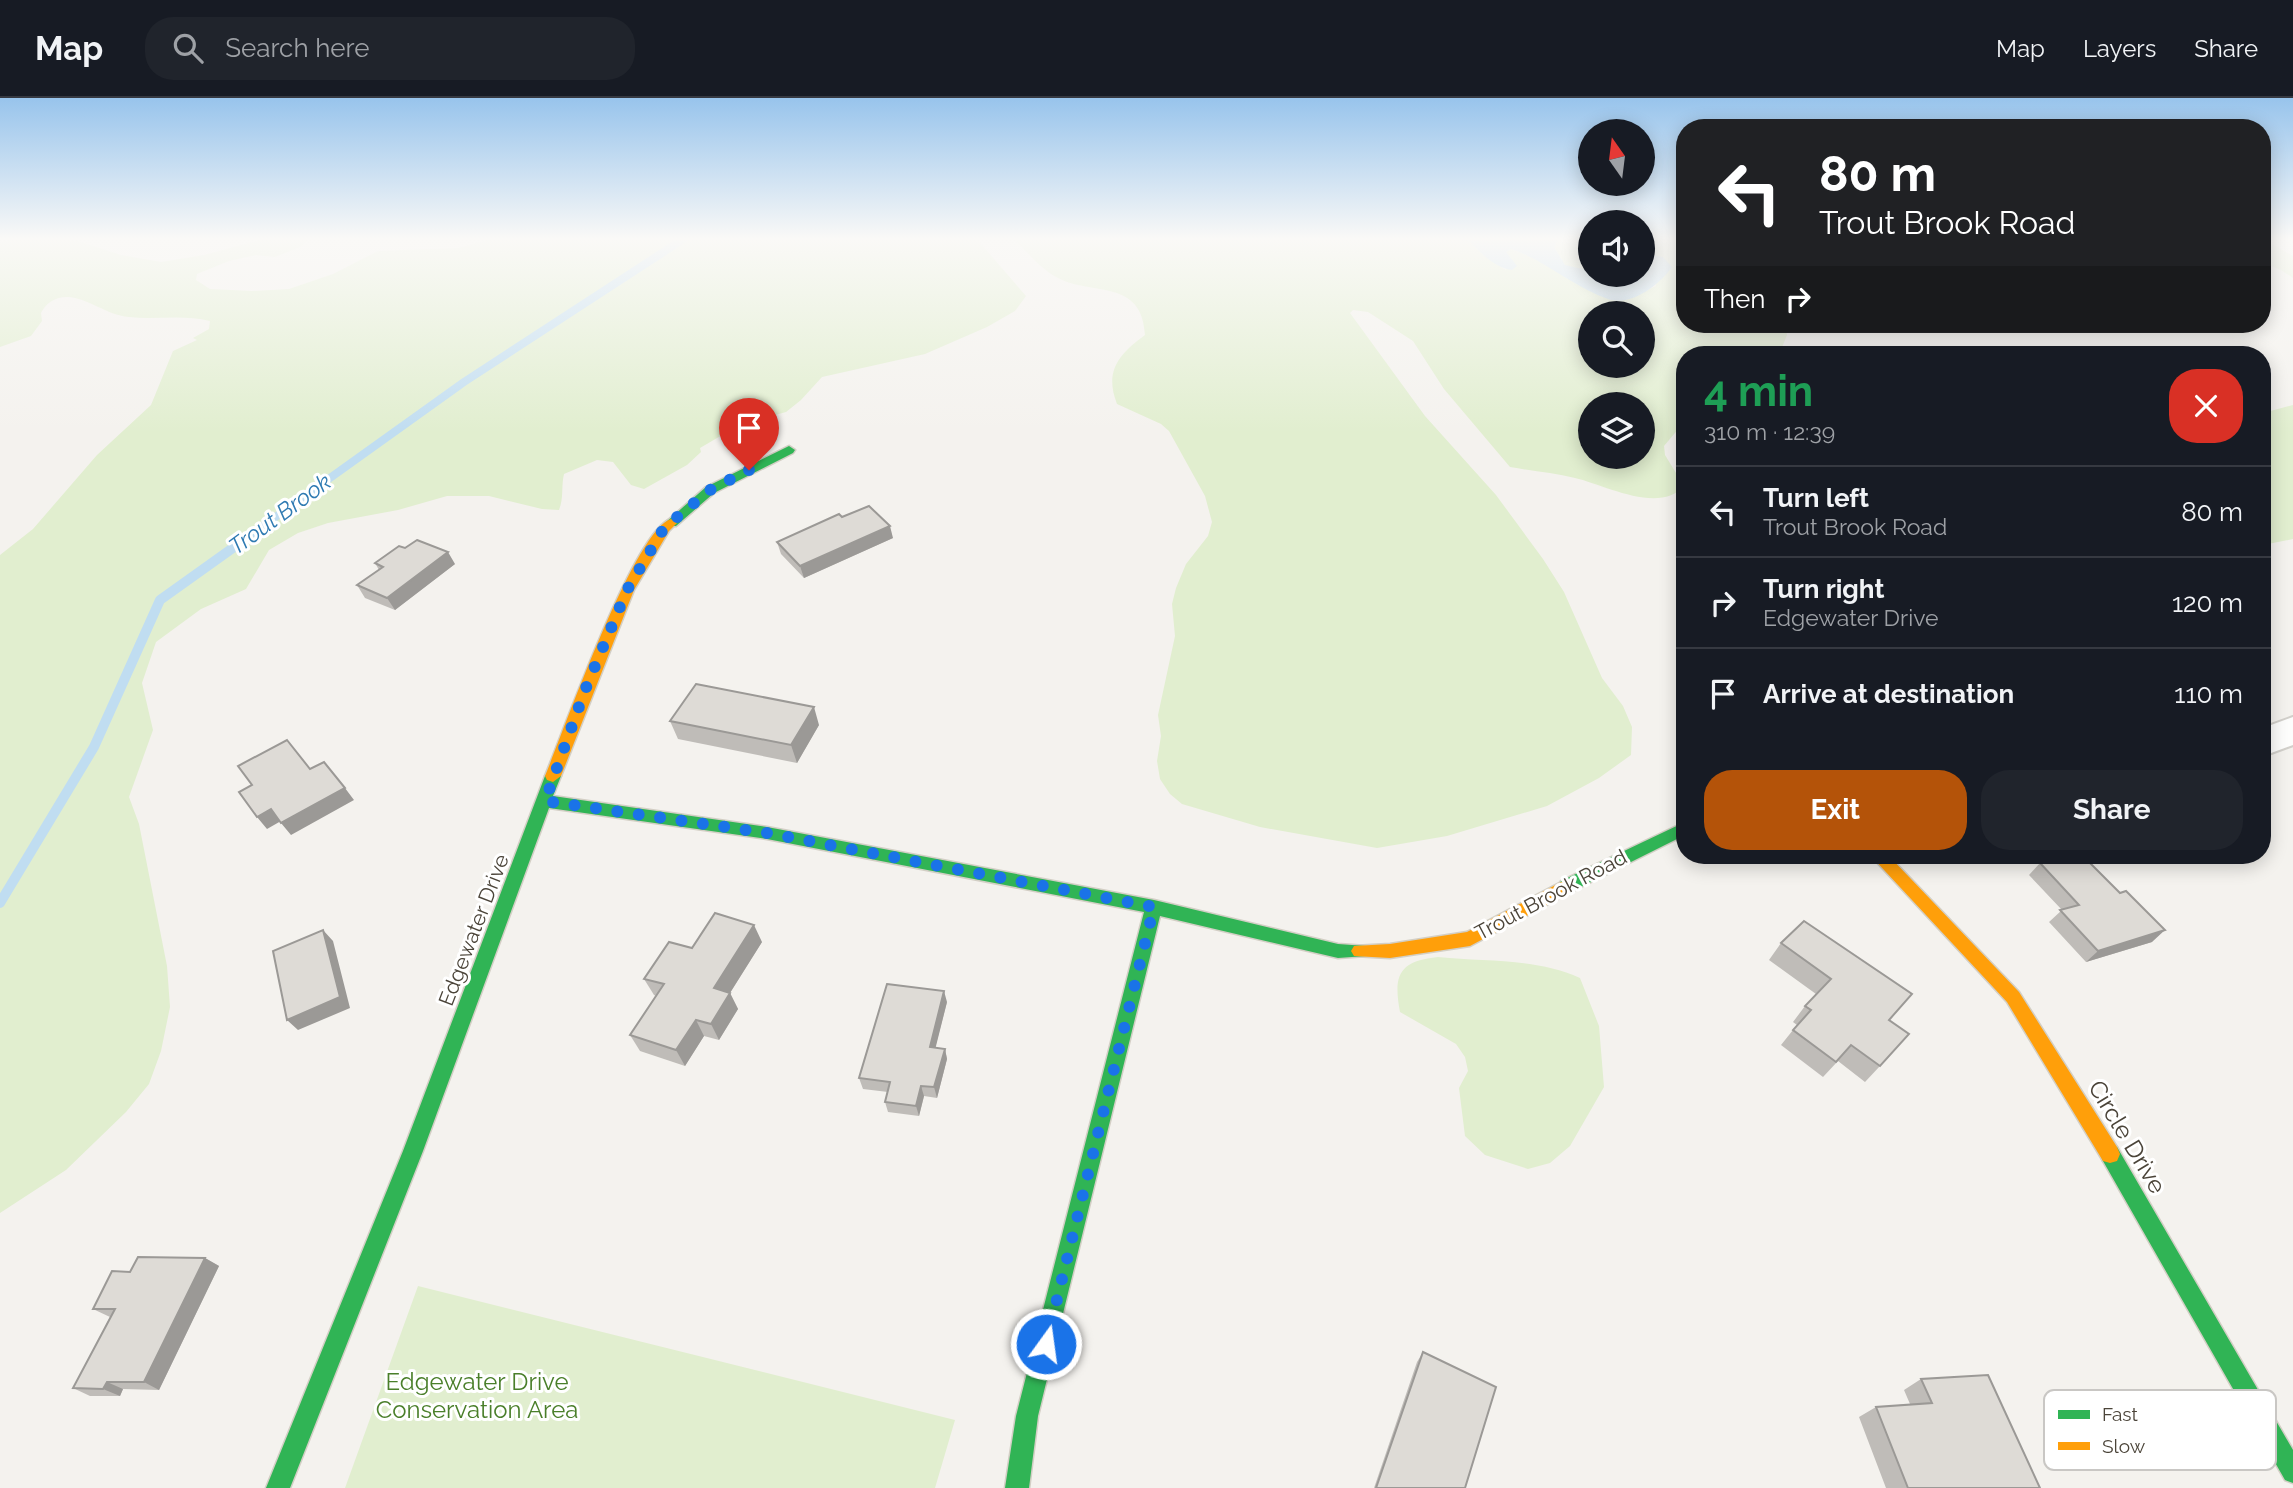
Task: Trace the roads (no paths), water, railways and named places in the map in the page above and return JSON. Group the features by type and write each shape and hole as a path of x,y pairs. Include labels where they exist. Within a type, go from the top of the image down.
{"street":[{"name":"Edgewater Drive","path":"278,1488 413,1151 585,690 627,590 664,528 710,490 789,450"},
{"path":"2271,738 2293,731"},
{"name":"Trout Brook Road","path":"545,801 767,833 1154,907 1338,951 1390,951 1470,939 1609,863 1676,832"},
{"name":"Circle Drive","path":"1887,864 2013,997 2129,1183 2246,1390"},
{"path":"1017,1488 1027,1416 1154,907"},
{"name":"Circle Drive","path":"2276,1442 2293,1472"}],"waterway":[{"name":"Trout Brook","path":"235,546 464,382 585,303"},
{"name":"Trout Brook","path":"0,903 94,747 160,600 237,545"}],"park label":[{"name":"Edgewater Drive Conservation Area","path":"477,1396"}]}
